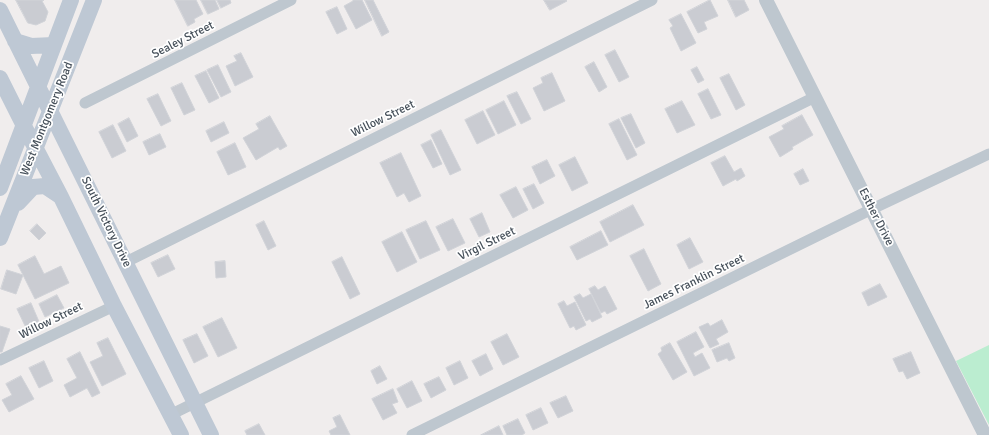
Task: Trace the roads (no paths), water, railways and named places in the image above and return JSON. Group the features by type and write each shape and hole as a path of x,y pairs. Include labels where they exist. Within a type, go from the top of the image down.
{"main road":[{"name":"West Montgomery Road","path":"0,188 71,0"},
{"name":"West Montgomery Road","path":"0,238 94,0"},
{"name":"South Victory Drive","path":"0,10 211,435"},
{"path":"15,40 32,46 54,45"},
{"path":"0,78 61,197 114,306 181,435"},
{"path":"10,211 33,186 45,186 61,197"}],"street":[{"name":"Sealey Street","path":"85,103 291,0"},
{"name":"Willow Street","path":"126,262 652,0"},
{"name":"Esther Drive","path":"766,0 985,435"},
{"name":"Virgil Street","path":"170,415 815,97"},
{"name":"James Franklin Street","path":"412,435 872,209 989,154"},
{"name":"Willow Street","path":"0,360 114,306"}]}
